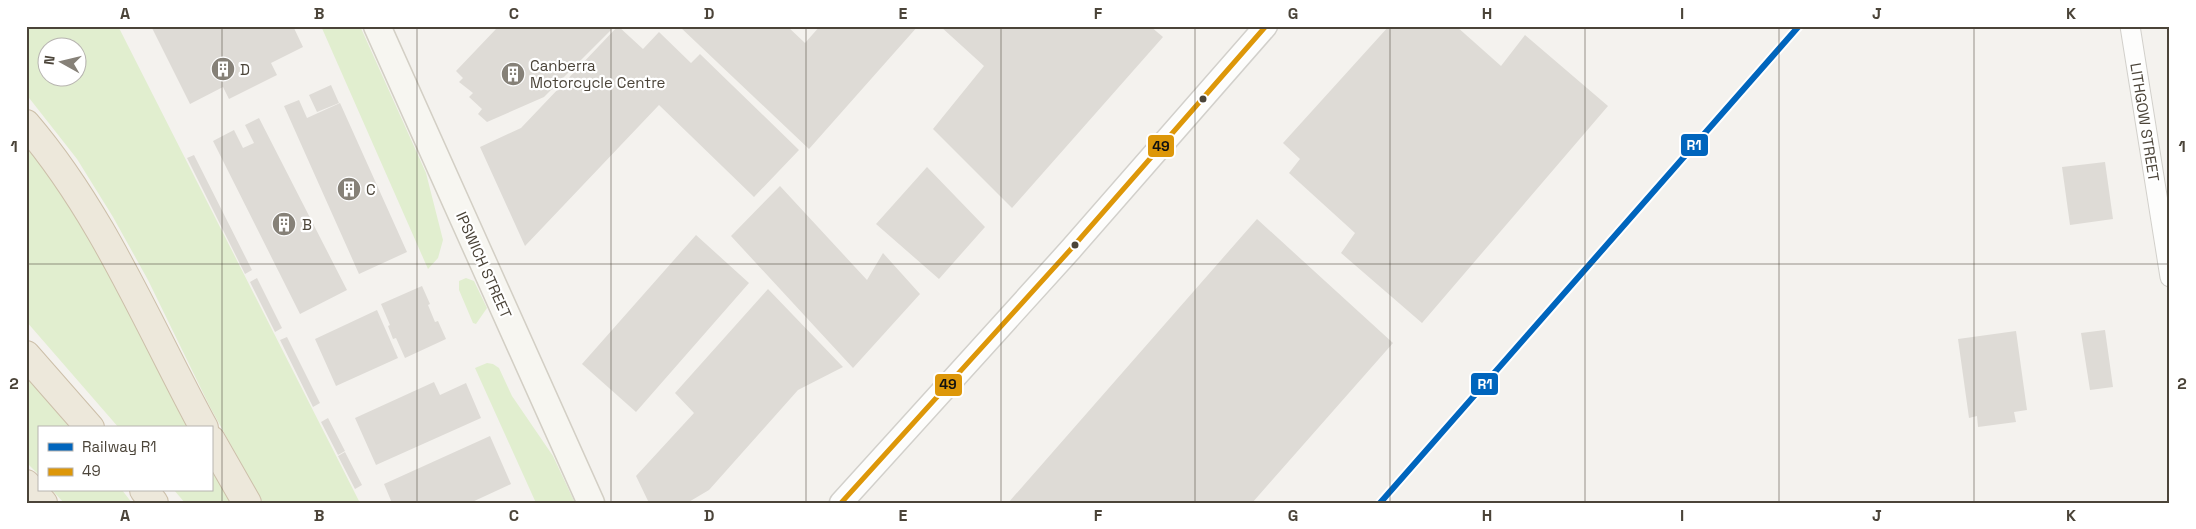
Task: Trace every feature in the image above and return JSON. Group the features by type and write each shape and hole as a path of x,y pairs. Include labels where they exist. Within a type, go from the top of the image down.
{"highway":[{"path":"26,124 68,179 107,242 203,426"},
{"path":"26,355 88,426"},
{"path":"212,442 247,503"},
{"path":"26,484 44,503"},
{"path":"146,492 154,503"}],"main road":[{"name":"IPSWICH STREET","path":"377,26 591,503"}],"street":[{"path":"841,503 1070,249 1266,26"},
{"name":"LITHGOW STREET","path":"2130,26 2170,277"}],"green space":[{"path":"26,26 118,26 360,503 263,503 210,407 148,280 113,217 77,159 26,94"},
{"path":"321,26 360,26 426,173 443,240 438,258 428,269"},
{"path":"26,144 83,223 190,426 117,426 26,321"},
{"path":"466,278 474,281 487,308 476,324 473,323 459,290 459,281"},
{"path":"487,363 499,368 512,396 553,456 575,503 536,503 475,368"},
{"path":"26,376 68,426 38,426 38,474 26,462"},
{"path":"212,467 232,503 185,503 176,492 212,492"},
{"path":"54,492 124,492 132,503 64,503"}],"building":[{"name":"D","path":"151,26 293,26 303,47 271,63 277,75 229,99 223,87 190,104"},
{"name":"Canberra Motorcycle Centre","path":"492,26 615,26 544,97 487,122 478,114 482,109 469,97 473,93 459,82 463,78 456,71 496,29"},
{"path":"618,26 643,49 659,32 691,63 700,54 799,150 754,197 659,105 525,246 480,147 521,128"},
{"path":"679,26 787,26 805,43 820,26 918,26 809,149"},
{"path":"940,26 1150,26 1163,37 1012,208 933,129 984,66"},
{"path":"1389,26 1456,26 1501,66 1525,35 1608,106 1422,323 1341,253 1355,233 1289,173 1300,159 1283,143"},
{"path":"331,85 339,103 317,112 309,95"},
{"name":"C","path":"299,100 307,118 340,103 407,252 359,274 284,106"},
{"name":"B","path":"259,118 347,290 300,314 213,141 234,130 243,148 254,143 245,125"},
{"path":"194,155 252,270 245,274 187,158"},
{"path":"2105,162 2113,219 2070,225 2062,167"},
{"path":"927,167 985,227 939,279 876,224"},
{"path":"780,186 867,280 883,253 920,294 853,368 731,236"},
{"path":"1257,219 1393,343 1252,503 1008,503"},
{"path":"696,235 749,283 636,412 582,364"},
{"path":"257,278 282,328 275,332 250,282"},
{"path":"422,286 435,322 438,321 446,339 405,358 396,338 393,339 388,326 390,325 381,304"},
{"path":"768,289 843,367 798,390 709,490 687,503 649,503 636,476 694,413 675,393"},
{"path":"377,310 398,358 336,386 315,339"},
{"path":"2105,330 2113,387 2090,390 2081,333"},
{"path":"2016,331 2027,410 2014,412 2016,422 1978,427 1977,416 1969,418 1958,339"},
{"path":"287,337 320,403 313,407 280,340"},
{"path":"434,382 440,395 466,383 481,418 376,465 355,418"},
{"path":"328,418 345,451 338,455 321,422"},
{"path":"490,436 511,484 470,503 392,503 384,484"},
{"path":"345,452 362,485 355,489 338,456"}],"rail line":[{"name":"R1","path":"1380,503 1799,26"}],"transit line":[{"name":"49","path":"841,503 1071,249 1266,26"}],"place":[{"name":"D","path":"223,69"},
{"name":"Canberra Motorcycle Centre","path":"513,74"},
{"name":"C","path":"349,189"},
{"name":"B","path":"284,224"}]}
